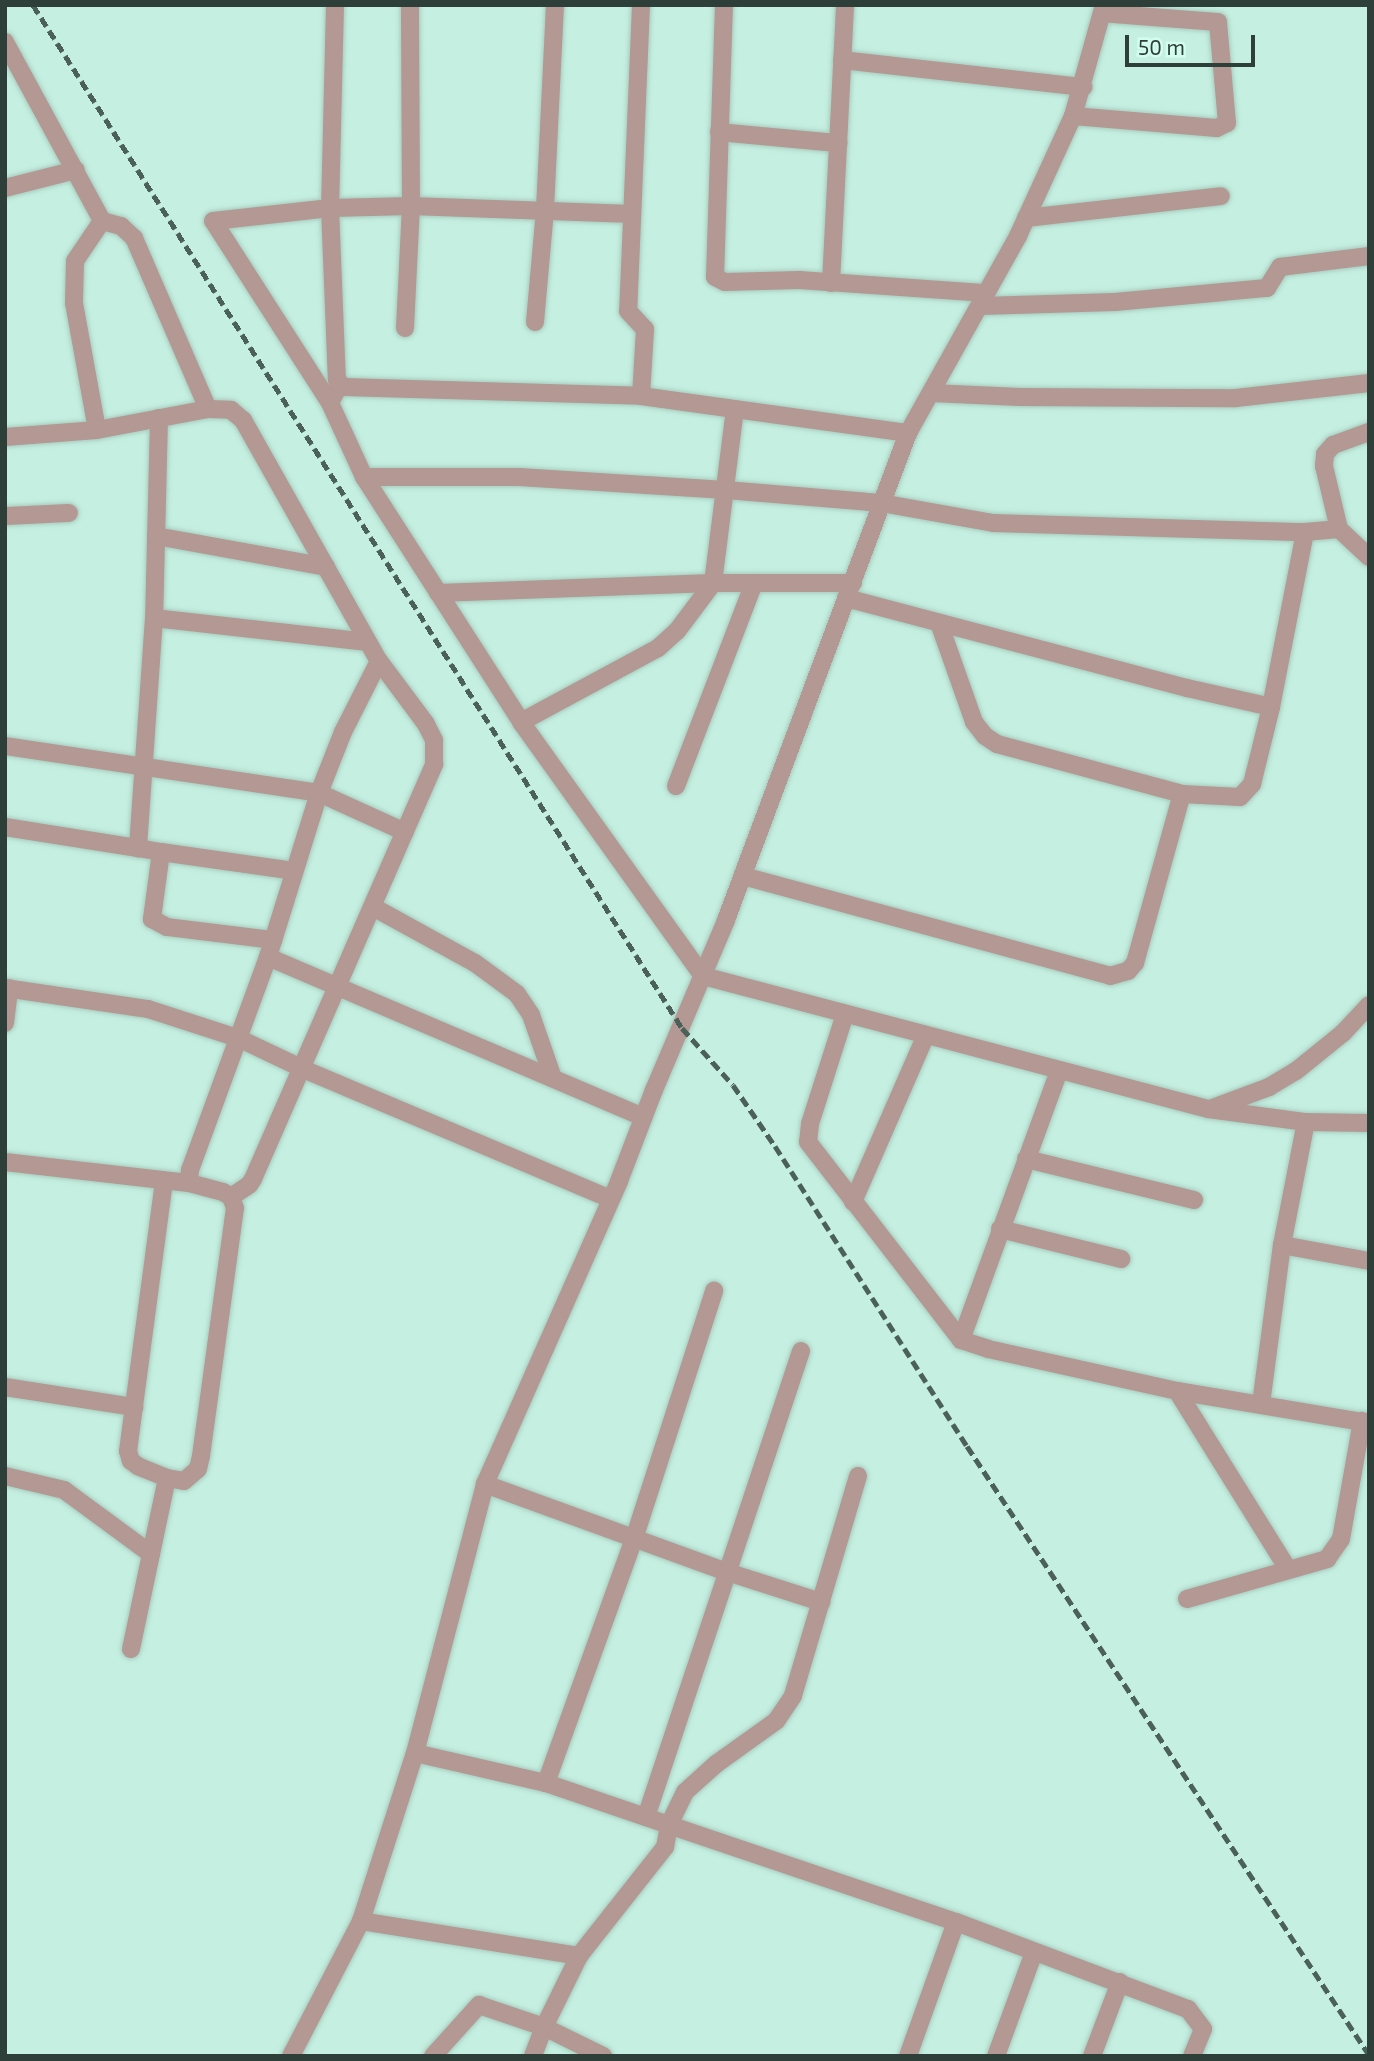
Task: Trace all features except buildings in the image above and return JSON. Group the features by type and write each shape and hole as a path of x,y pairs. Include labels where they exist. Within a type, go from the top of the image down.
{"street":[{"path":"335,5 330,208 337,380 340,384 351,388 641,396 908,433"},
{"path":"405,328 411,206 410,5"},
{"path":"535,322 545,209 555,5"},
{"path":"641,5 628,311 645,329 641,396"},
{"path":"724,5 715,277 726,282 831,283 984,299 1115,302 1267,288 1280,267 1369,256"},
{"path":"831,283 842,60 841,9"},
{"path":"291,2056 361,1921 415,1753 485,1484 611,1199 703,976 743,876 908,433 984,299 1026,218 1073,116 1103,9 1218,13 1228,113 1227,123 1223,127 1073,116"},
{"path":"5,43 102,221 121,226 134,238 208,409"},
{"path":"842,60 1083,87"},
{"path":"719,132 838,143"},
{"path":"5,188 76,170"},
{"path":"1026,218 1221,196"},
{"path":"632,214 411,206 330,208 213,221 330,403 364,477 521,722 703,976 1208,1109 1307,1122 1369,1123"},
{"path":"97,430 74,303 75,261 102,221"},
{"path":"931,393 1236,398 1369,383"},
{"path":"330,403 340,384"},
{"path":"5,437 97,430 208,409 231,410 243,421 379,661 426,724 434,740 434,764 303,1069 253,1179 249,1185 231,1197"},
{"path":"521,722 658,648 677,631 713,583 735,409"},
{"path":"138,848 154,618 159,418"},
{"path":"1369,432 1332,445 1325,454 1324,466 1339,529 1369,557"},
{"path":"364,477 519,477 726,490 881,503 993,523 1305,532 1339,529"},
{"path":"5,516 69,513"},
{"path":"939,623 974,722 991,740 1182,794 1240,797 1252,784 1271,707 1305,532"},
{"path":"156,536 326,567"},
{"path":"438,593 713,583 754,583 849,591 939,623 1271,707"},
{"path":"676,786 754,583"},
{"path":"154,618 368,642"},
{"path":"189,1183 190,1170 271,949 319,793 343,732 379,661"},
{"path":"5,746 319,793 405,832"},
{"path":"743,876 1110,976 1128,971 1135,963 1182,794"},
{"path":"5,827 294,871"},
{"path":"161,852 152,919 157,923 271,949 339,985 643,1118"},
{"path":"373,907 475,963 517,994 531,1015 553,1078"},
{"path":"5,1023 7,988 148,1009 238,1038 303,1069 611,1199"},
{"path":"1208,1109 1269,1087 1296,1071 1343,1033 1369,1005"},
{"path":"845,1014 810,1124 808,1142 961,1340 988,1349 1177,1391 1365,1422 1337,1548 1327,1559 1287,1568 1187,1600"},
{"path":"853,1202 926,1035"},
{"path":"961,1340 1059,1070"},
{"path":"1261,1404 1282,1245 1307,1122"},
{"path":"1026,1159 1194,1200"},
{"path":"5,1162 189,1183 231,1197"},
{"path":"164,1182 134,1407 130,1458 138,1466 167,1478 184,1481 198,1469 201,1456 235,1209 231,1197"},
{"path":"1000,1229 1121,1259"},
{"path":"1282,1245 1369,1262"},
{"path":"546,1783 634,1539 715,1291"},
{"path":"646,1817 801,1351"},
{"path":"5,1387 134,1407"},
{"path":"1177,1391 1287,1568"},
{"path":"5,1476 64,1490 151,1554"},
{"path":"533,2056 544,2027 579,1956 665,1847 669,1825 685,1792 785,1711 793,1696 858,1476"},
{"path":"131,1649 167,1478"},
{"path":"485,1484 727,1572 821,1602"},
{"path":"415,1753 546,1783 956,1922 1120,1982 1188,2009 1203,2029 1192,2056"},
{"path":"361,1921 579,1956"},
{"path":"908,2056 956,1922"},
{"path":"996,2056 1034,1952"},
{"path":"1092,2056 1120,1982"},
{"path":"433,2056 479,2005 544,2027 603,2056"}],"railway":[{"path":"33,5 682,1028 733,1085 775,1146 967,1446 1369,2055"}]}
